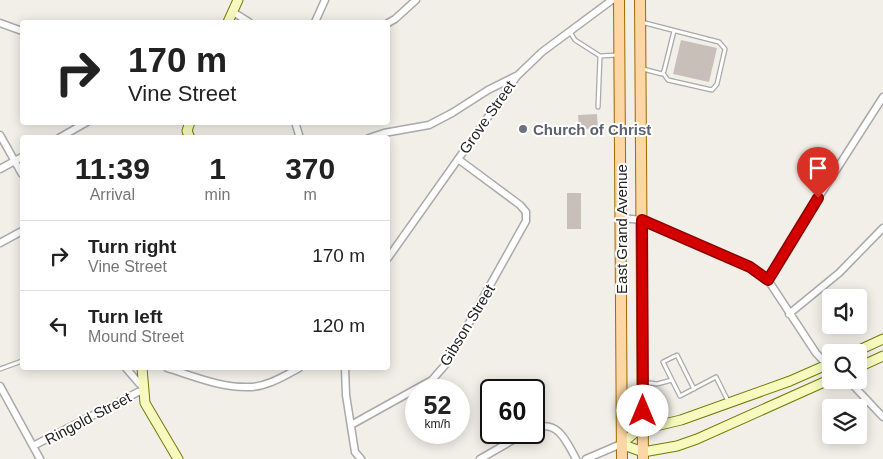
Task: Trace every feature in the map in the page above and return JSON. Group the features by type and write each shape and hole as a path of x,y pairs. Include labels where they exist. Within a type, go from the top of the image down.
{"main road":[{"name":"East Grand Avenue","path":"619,0 622,459"},
{"name":"East Grand Avenue","path":"640,0 643,455"}],"street":[{"path":"229,20 238,0"},
{"path":"316,20 324,0"},
{"path":"390,22 416,0"},
{"name":"Grove Street","path":"390,255 516,76 542,52 612,0"},
{"path":"233,12 246,20"},
{"path":"0,23 20,30"},
{"path":"378,135 429,124 452,114 488,90 516,76"},
{"path":"768,280 796,231 883,97"},
{"path":"64,135 82,125"},
{"path":"0,135 20,170"},
{"path":"0,169 20,158"},
{"name":"Gibson Street","path":"352,425 432,380 446,364 526,221 526,212 520,205 458,159"},
{"path":"621,218 642,220 750,267 768,280 789,314 816,353 822,358"},
{"path":"789,314 839,273 883,228"},
{"path":"0,244 20,231"},
{"path":"867,346 883,339"},
{"path":"867,364 883,356"},
{"path":"586,459 621,444 643,426 660,425 681,420 822,368"},
{"path":"128,370 144,389"},
{"path":"142,370 145,403 178,459"},
{"path":"174,370 224,385 250,387 277,380 295,370"},
{"path":"345,370 346,395 355,452 361,459"},
{"path":"621,444 643,455 697,440 822,383"},
{"path":"0,386 40,459"},
{"name":"Ringold Street","path":"33,446 144,389"},
{"path":"857,389 883,417"},
{"path":"545,426 550,426 560,431 576,459"},
{"path":"480,459 506,444"}],"lane":[{"path":"640,22 719,42 725,49 717,84 712,90 668,80 662,72"},
{"path":"662,72 674,31"},
{"path":"570,32 575,40 600,56 620,55"},
{"path":"598,107 600,56"},
{"path":"641,69 662,74 662,72"},
{"path":"694,389 686,378 677,355 663,362 680,396 694,389 716,377 729,403"},
{"path":"0,369 20,362"},
{"path":"643,382 657,384 674,382"}],"building":[{"path":"681,40 717,48 709,82 673,74"},
{"path":"597,114 598,129 579,129 578,115"},
{"path":"567,193 581,193 581,229 567,229"}],"place":[{"name":"Church of Christ","path":"523,129"}],"route":[{"path":"643,411 642,220 750,267 768,280 796,231 818,198"}]}
